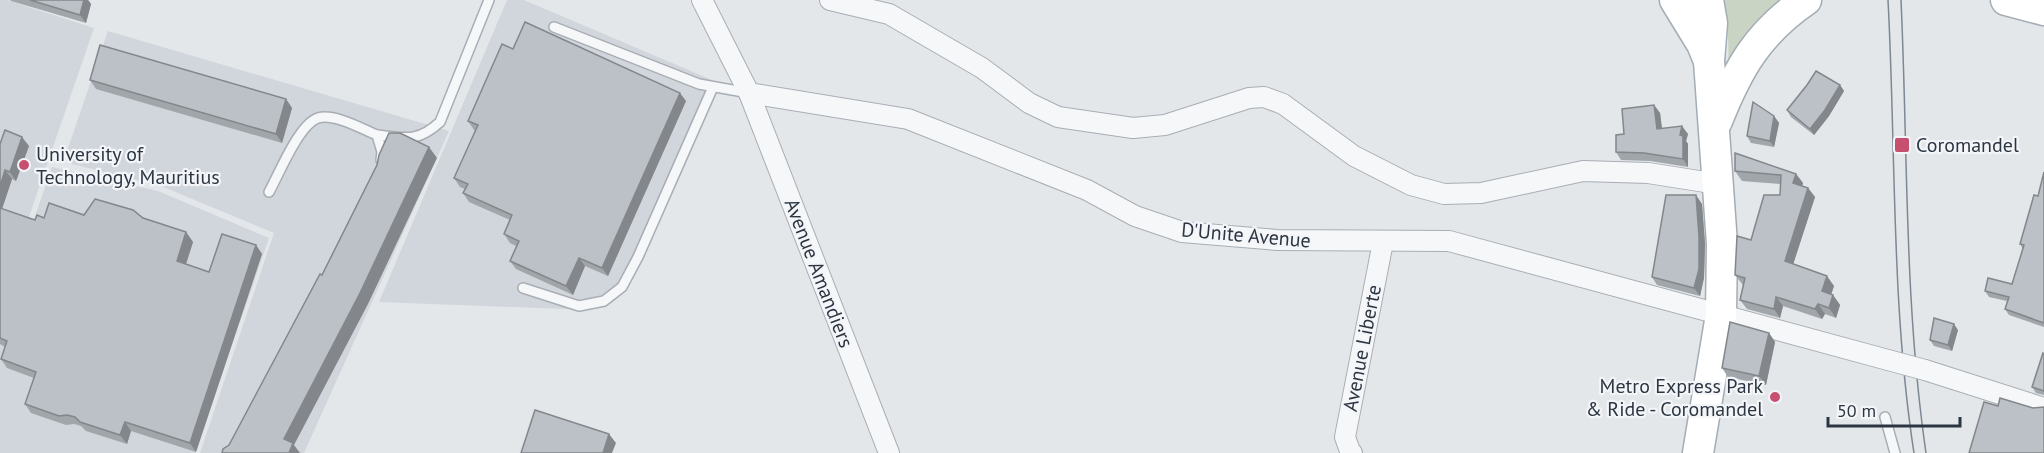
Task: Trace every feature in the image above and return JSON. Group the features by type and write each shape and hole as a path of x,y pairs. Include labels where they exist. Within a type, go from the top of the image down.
{"main road":[{"path":"1698,453 1721,315 1722,244 1709,61 1712,23 1708,0"},
{"path":"1714,128 1739,69 1753,48 1767,32 1806,0"},
{"path":"2006,0 2044,10"},
{"path":"1677,1 1709,61"}],"street":[{"name":"Avenue Amandiers","path":"702,0 748,93 889,453"},
{"path":"830,0 889,14 982,68 1029,103 1058,117 1133,128 1165,125 1249,98 1264,97 1283,104 1354,156 1411,185 1444,194 1481,193 1584,171 1648,173 1718,184"},
{"name":"D'Unite Avenue","path":"748,93 908,119 1087,190 1135,216 1182,232 1276,240 1449,241 1925,370 2044,408"},
{"name":"Avenue Liberte","path":"1352,453 1345,436 1383,242"}],"lane":[{"path":"269,192 303,129 318,118 339,119 377,135 414,139 427,134 440,122 489,0"},
{"path":"554,27 699,84 748,93"},
{"path":"523,288 579,306 604,301 622,287 638,257 713,87"},
{"path":"377,135 382,152 379,173"},
{"path":"1885,417 1895,453"}],"shaded area":[{"name":"University of Technology, Mauritius","path":"0,0 7,0 94,28 0,301"},
{"path":"507,0 524,0 712,80 624,289 591,310 379,302"},
{"path":"108,31 449,131 304,453 200,453 274,233 161,186 72,164 65,157"},
{"path":"52,167 158,191 269,238 195,453 0,453 0,318"}],"green space":[{"path":"1721,0 1798,0 1728,73 1728,36"}],"building":[{"path":"30,0 84,0 80,15"},
{"path":"525,22 680,93 602,268 579,258 566,286 510,261 519,241 504,234 512,215 463,193 468,184 454,178 478,125 468,121 502,44 513,49"},
{"path":"100,45 286,99 276,134 90,80"},
{"path":"1816,71 1840,85 1810,129 1787,110"},
{"path":"1753,102 1774,116 1770,141 1747,136"},
{"path":"1654,105 1657,129 1682,126 1680,135 1683,136 1683,159 1644,153 1616,152 1616,135 1624,134 1622,109"},
{"path":"5,130 22,137 10,172 5,170 0,187 0,144"},
{"path":"389,133 400,133 429,147 360,293 284,439 293,443 289,453 222,453 223,449 229,445 320,274 322,275 377,165"},
{"path":"1735,153 1796,174 1793,183 1808,188 1785,261 1827,276 1822,291 1833,295 1829,308 1818,304 1815,309 1776,297 1774,309 1740,300 1745,278 1735,275 1737,236 1751,240 1764,195 1780,195 1781,175 1735,171"},
{"path":"2044,172 2044,323 2005,309 2009,297 1985,291 1988,278 2012,284 2024,245 2020,244 2034,195 2038,196"},
{"path":"1666,195 1696,195 1699,269 1694,288 1652,277"},
{"path":"95,199 133,210 143,218 186,232 177,261 209,272 222,234 256,245 190,443 125,422 120,435 80,422 75,417 59,416 25,404 36,372 1,359 7,341 0,338 0,208 35,220 37,215 44,218 49,203 84,215"},
{"path":"1934,318 1954,324 1948,345 1930,340"},
{"path":"1730,322 1769,333 1759,376 1722,368"},
{"path":"2044,354 2044,391 2032,387"},
{"path":"2000,398 2033,408 2044,407 2044,453 1969,453 1984,402 1998,406"},
{"path":"535,410 609,434 603,453 521,453"}],"tram line":[{"path":"1888,0 1901,341 1914,453"},
{"path":"1901,0 1910,284 1926,453"}],"place":[{"name":"Coromandel","path":"1902,145"},
{"name":"University of Technology, Mauritius","path":"24,165"},
{"name":"Metro Express Park & Ride - Coromandel","path":"1775,397"}]}
